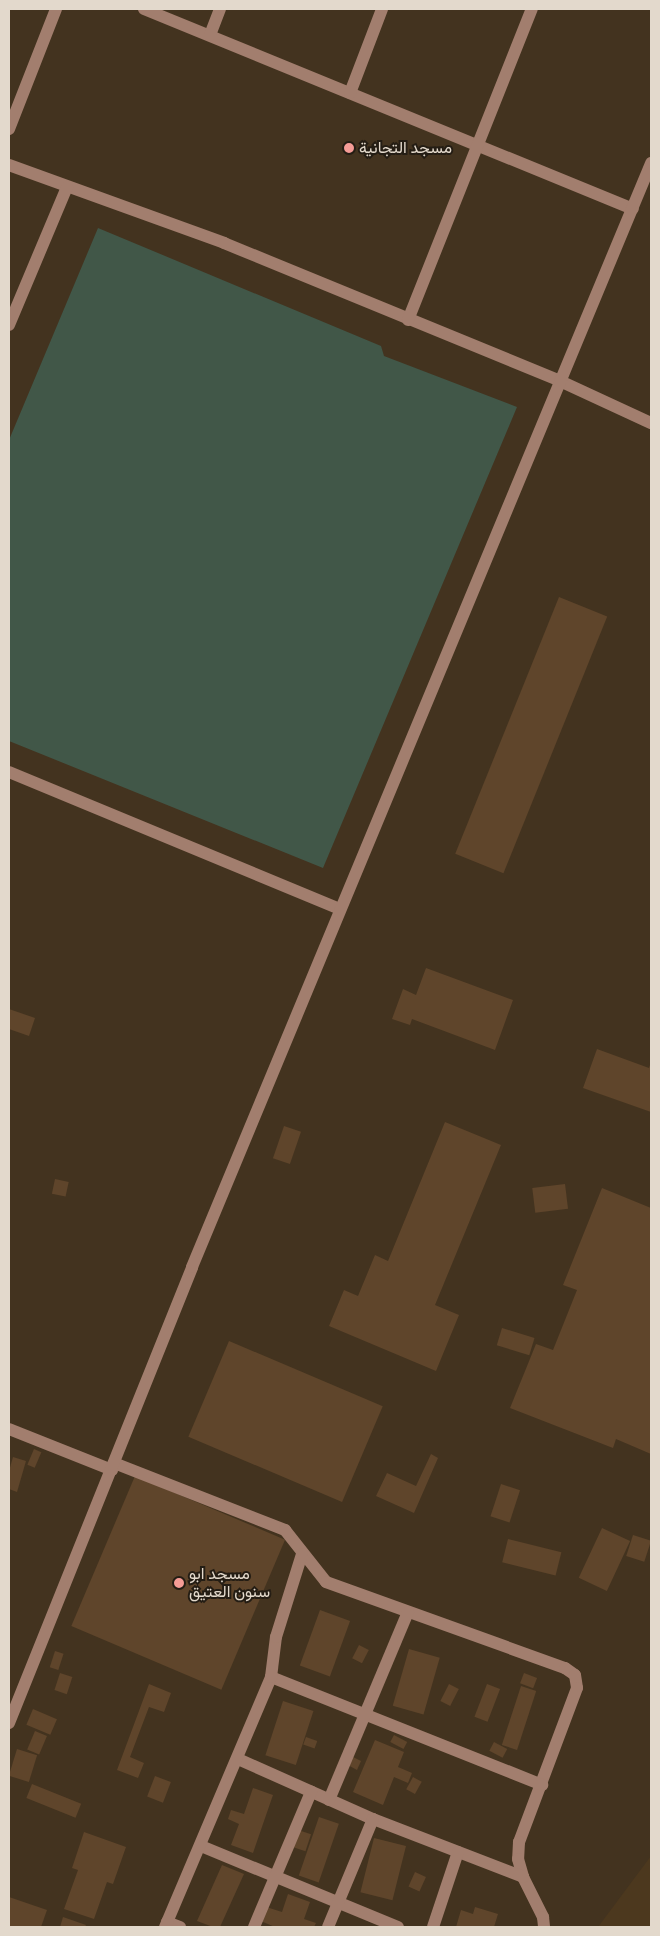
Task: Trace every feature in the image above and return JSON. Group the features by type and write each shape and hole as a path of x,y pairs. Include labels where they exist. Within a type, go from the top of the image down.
{"street":[{"path":"9,129 56,9"},
{"path":"144,9 633,209"},
{"path":"210,35 220,9"},
{"path":"350,93 382,9"},
{"path":"408,320 479,146 532,9"},
{"path":"9,1723 340,909 651,163"},
{"path":"9,165 224,243 560,381 651,423"},
{"path":"9,325 67,187"},
{"path":"9,772 340,909"},
{"path":"9,1429 285,1530 295,1540 302,1554 326,1582 565,1668 575,1675 577,1688 519,1842 518,1859 523,1877 543,1916 544,1927"},
{"path":"180,1927 166,1925 238,1759 270,1677 276,1638 302,1554"},
{"path":"329,1800 408,1612"},
{"path":"270,1677 364,1717 542,1785"},
{"path":"238,1759 373,1819 523,1877"},
{"path":"254,1927 311,1792"},
{"path":"328,1927 373,1819"},
{"path":"201,1846 398,1927"},
{"path":"432,1927 458,1852"}],"shaded area":[{"path":"651,1856 651,1927 598,1927"}],"green space":[{"path":"98,228 381,346 384,356 517,407 323,868 9,741 9,440"}],"building":[{"path":"559,597 607,616 503,873 455,854"},
{"path":"426,968 513,1000 495,1050 412,1019 410,1025 392,1019 403,989 416,995"},
{"path":"9,1009 35,1018 29,1036 9,1029"},
{"path":"597,1049 649,1068 651,1062 651,1112 583,1088"},
{"path":"445,1122 501,1145 435,1305 459,1315 436,1371 329,1326 344,1290 358,1296 375,1255 388,1261"},
{"path":"284,1126 301,1132 290,1164 273,1158"},
{"path":"55,1179 69,1182 66,1197 52,1194"},
{"path":"565,1184 568,1209 535,1213 532,1188"},
{"path":"602,1188 651,1208 651,1454 616,1439 613,1448 510,1408 536,1344 553,1350 577,1290 563,1285"},
{"path":"502,1328 535,1338 529,1355 497,1345"},
{"path":"229,1341 383,1406 342,1502 188,1437"},
{"path":"34,1449 41,1452 35,1468 27,1465"},
{"path":"431,1454 438,1458 414,1513 376,1496 387,1473 416,1486"},
{"path":"13,1457 26,1461 17,1492 9,1489 9,1471"},
{"name":"مسجد ابو سنون العتيق","path":"135,1476 285,1540 221,1690 71,1626"},
{"path":"501,1484 520,1490 510,1523 490,1516"},
{"path":"602,1528 630,1541 607,1591 579,1578"},
{"path":"633,1535 651,1541 644,1562 626,1556"},
{"path":"508,1539 561,1552 556,1576 502,1562"},
{"path":"320,1610 350,1621 330,1676 300,1665"},
{"path":"359,1645 369,1650 362,1663 352,1658"},
{"path":"409,1649 440,1658 423,1715 393,1706"},
{"path":"55,1651 64,1654 58,1670 50,1667"},
{"path":"60,1673 72,1677 67,1694 54,1690"},
{"path":"524,1673 537,1678 533,1688 520,1683"},
{"path":"149,1684 171,1693 164,1712 149,1707 130,1757 144,1763 138,1778 117,1770"},
{"path":"449,1684 459,1689 450,1706 440,1701"},
{"path":"487,1684 500,1689 488,1722 474,1717"},
{"path":"521,1686 536,1691 517,1750 502,1745"},
{"path":"283,1701 313,1711 296,1765 265,1755"},
{"path":"33,1709 57,1719 50,1735 26,1725"},
{"path":"35,1731 47,1736 39,1754 27,1749"},
{"path":"394,1735 407,1742 403,1749 390,1742"},
{"path":"306,1737 317,1741 315,1749 303,1745"},
{"path":"375,1740 404,1752 398,1767 412,1773 408,1783 394,1777 383,1805 353,1792"},
{"path":"494,1742 507,1749 503,1758 489,1751"},
{"path":"17,1749 37,1755 29,1782 9,1776"},
{"path":"351,1756 361,1761 357,1770 346,1764"},
{"path":"155,1776 171,1782 163,1803 147,1797"},
{"path":"413,1777 422,1782 415,1794 406,1789"},
{"path":"32,1784 81,1804 76,1818 26,1798"},
{"path":"253,1788 273,1795 253,1853 231,1845 239,1824 228,1819 231,1810 244,1814"},
{"path":"319,1817 339,1824 319,1882 299,1876"},
{"path":"292,1828 311,1834 305,1851 286,1845"},
{"path":"84,1832 126,1847 113,1884 107,1882 94,1919 64,1909 78,1870 72,1868"},
{"path":"374,1838 406,1846 392,1900 360,1892"},
{"path":"222,1865 244,1874 220,1927 213,1927 197,1921"},
{"path":"415,1872 426,1877 419,1891 408,1887"},
{"path":"288,1894 310,1902 304,1919 316,1923 314,1927 275,1927 256,1919 260,1905 282,1912"},
{"path":"9,1897 47,1910 41,1927 9,1927"},
{"path":"475,1907 498,1914 494,1927 456,1927 461,1910 473,1914"},
{"path":"63,1917 86,1925 85,1927 60,1927"}],"place":[{"name":"مسجد التجانية","path":"349,148"},
{"name":"مسجد ابو سنون العتيق","path":"179,1583"}]}
